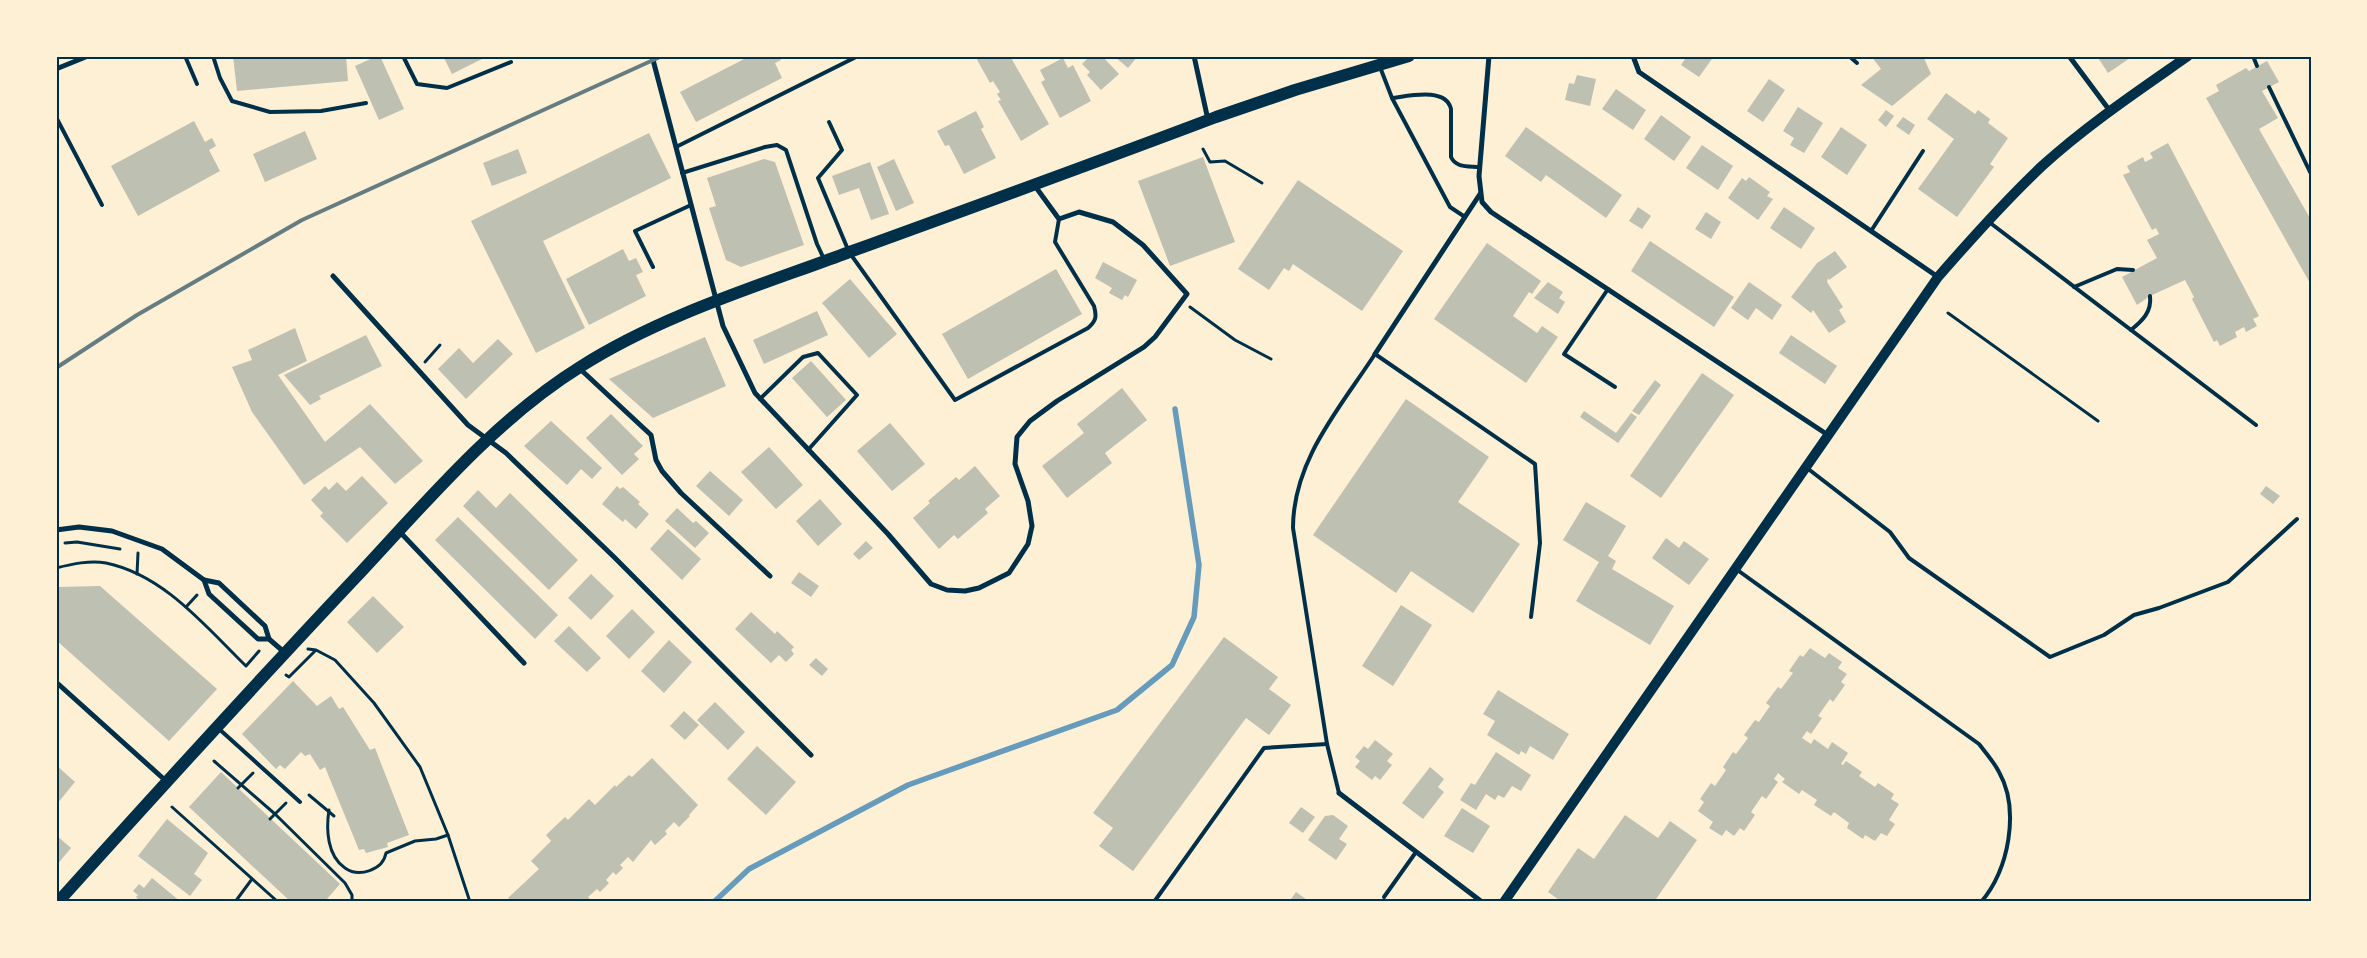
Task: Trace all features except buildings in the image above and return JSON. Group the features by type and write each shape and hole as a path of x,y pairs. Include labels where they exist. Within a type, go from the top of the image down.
{"main road":[{"path":"58,902 216,726 399,531 488,440 536,398 578,368 618,344 716,302 825,261 1208,120 1295,90 1409,56"},
{"path":"1504,902 1734,568 1938,277 1988,220 2043,166 2110,111 2188,56"}],"street":[{"path":"56,69 88,56"},
{"path":"652,56 723,326 754,392 931,584 947,590 965,592 979,588 1010,573 1028,544 1032,526 1028,501 1015,464 1017,437 1030,421 1051,406 1144,347 1155,337 1187,294 1143,245 1113,222 1079,212 1059,219 1034,183"},
{"path":"1194,56 1208,120"},
{"path":"1489,56 1480,167 1480,194 1482,202 1491,212 1828,435"},
{"path":"1634,56 1639,72 1938,277"},
{"path":"2069,56 2110,111"},
{"path":"1375,354 1480,194"},
{"path":"333,276 468,425 506,453 614,557 812,755"},
{"path":"578,368 651,435 656,460 662,471 681,493 770,576"},
{"path":"56,530 90,528 130,536 171,555 204,580 219,583 226,589 266,626 269,639 285,653"},
{"path":"399,531 524,663"},
{"path":"204,580 209,594 258,639 269,639"},
{"path":"56,682 166,782"},
{"path":"1338,793 1482,902"}],"lane":[{"path":"185,56 197,84"},
{"path":"213,56 220,78 232,101 270,112 321,111 366,103"},
{"path":"403,56 417,84 447,88 511,62"},
{"path":"676,147 858,56"},
{"path":"1849,56 1857,63"},
{"path":"2253,56 2257,66"},
{"path":"1379,64 1392,98 1450,207 1465,218"},
{"path":"2270,87 2285,124 2311,174"},
{"path":"1392,98 1429,95 1445,99 1450,103 1451,109 1451,157 1458,166 1480,167"},
{"path":"56,117 102,205"},
{"path":"829,122 842,150 818,178 849,252 881,300 955,400 1088,328 1095,322 1094,306 1055,242 1059,219"},
{"path":"682,173 765,147 777,145 786,150 817,244 825,261"},
{"path":"1870,231 1923,151"},
{"path":"653,267 635,230 691,205"},
{"path":"1988,220 2256,425"},
{"path":"2074,287 2117,269 2133,270"},
{"path":"1608,289 1564,354 1615,387"},
{"path":"2131,330 2142,321 2150,310 2150,296"},
{"path":"760,399 803,358 818,353 857,395 808,450"},
{"path":"1338,793 1327,744 1293,528 1293,509 1303,470 1317,442 1375,354 1535,464 1540,543 1531,618"},
{"path":"1805,466 1890,532 1909,558 2050,657 2104,635 2134,615 2159,608 2228,582 2297,520"},
{"path":"1734,568 1979,744 2000,773 2011,812 2006,854 1988,894 1981,902"},
{"path":"216,726 300,802"},
{"path":"1154,902 1264,748 1327,744"},
{"path":"1384,897 1416,852"}],"path":[{"path":"1203,149 1210,162 1225,161 1262,182"},
{"path":"1182,301 1234,340 1271,358"},
{"path":"1948,312 2098,421"},
{"path":"428,360 440,346"},
{"path":"56,543 77,542 110,546 146,556"},
{"path":"137,574 138,553"},
{"path":"56,568 89,562 105,563 137,574 170,594 186,607 246,666 260,650 253,643"},
{"path":"186,607 199,593 193,587"},
{"path":"289,677 316,650 335,660 374,703 420,767 448,835 470,902"},
{"path":"214,761 241,784 345,883 352,895 352,902"},
{"path":"238,788 254,773"},
{"path":"172,807 278,902"},
{"path":"329,810 327,821 330,848 345,869 355,872 374,869 382,864 386,853 415,841 436,839 448,835"},
{"path":"235,902 252,879"}],"waterway":[{"path":"714,902 749,869 908,785 1117,710 1172,665 1194,617 1199,565 1175,409"}],"railway":[{"path":"56,368 137,315 302,220 662,56"}]}
